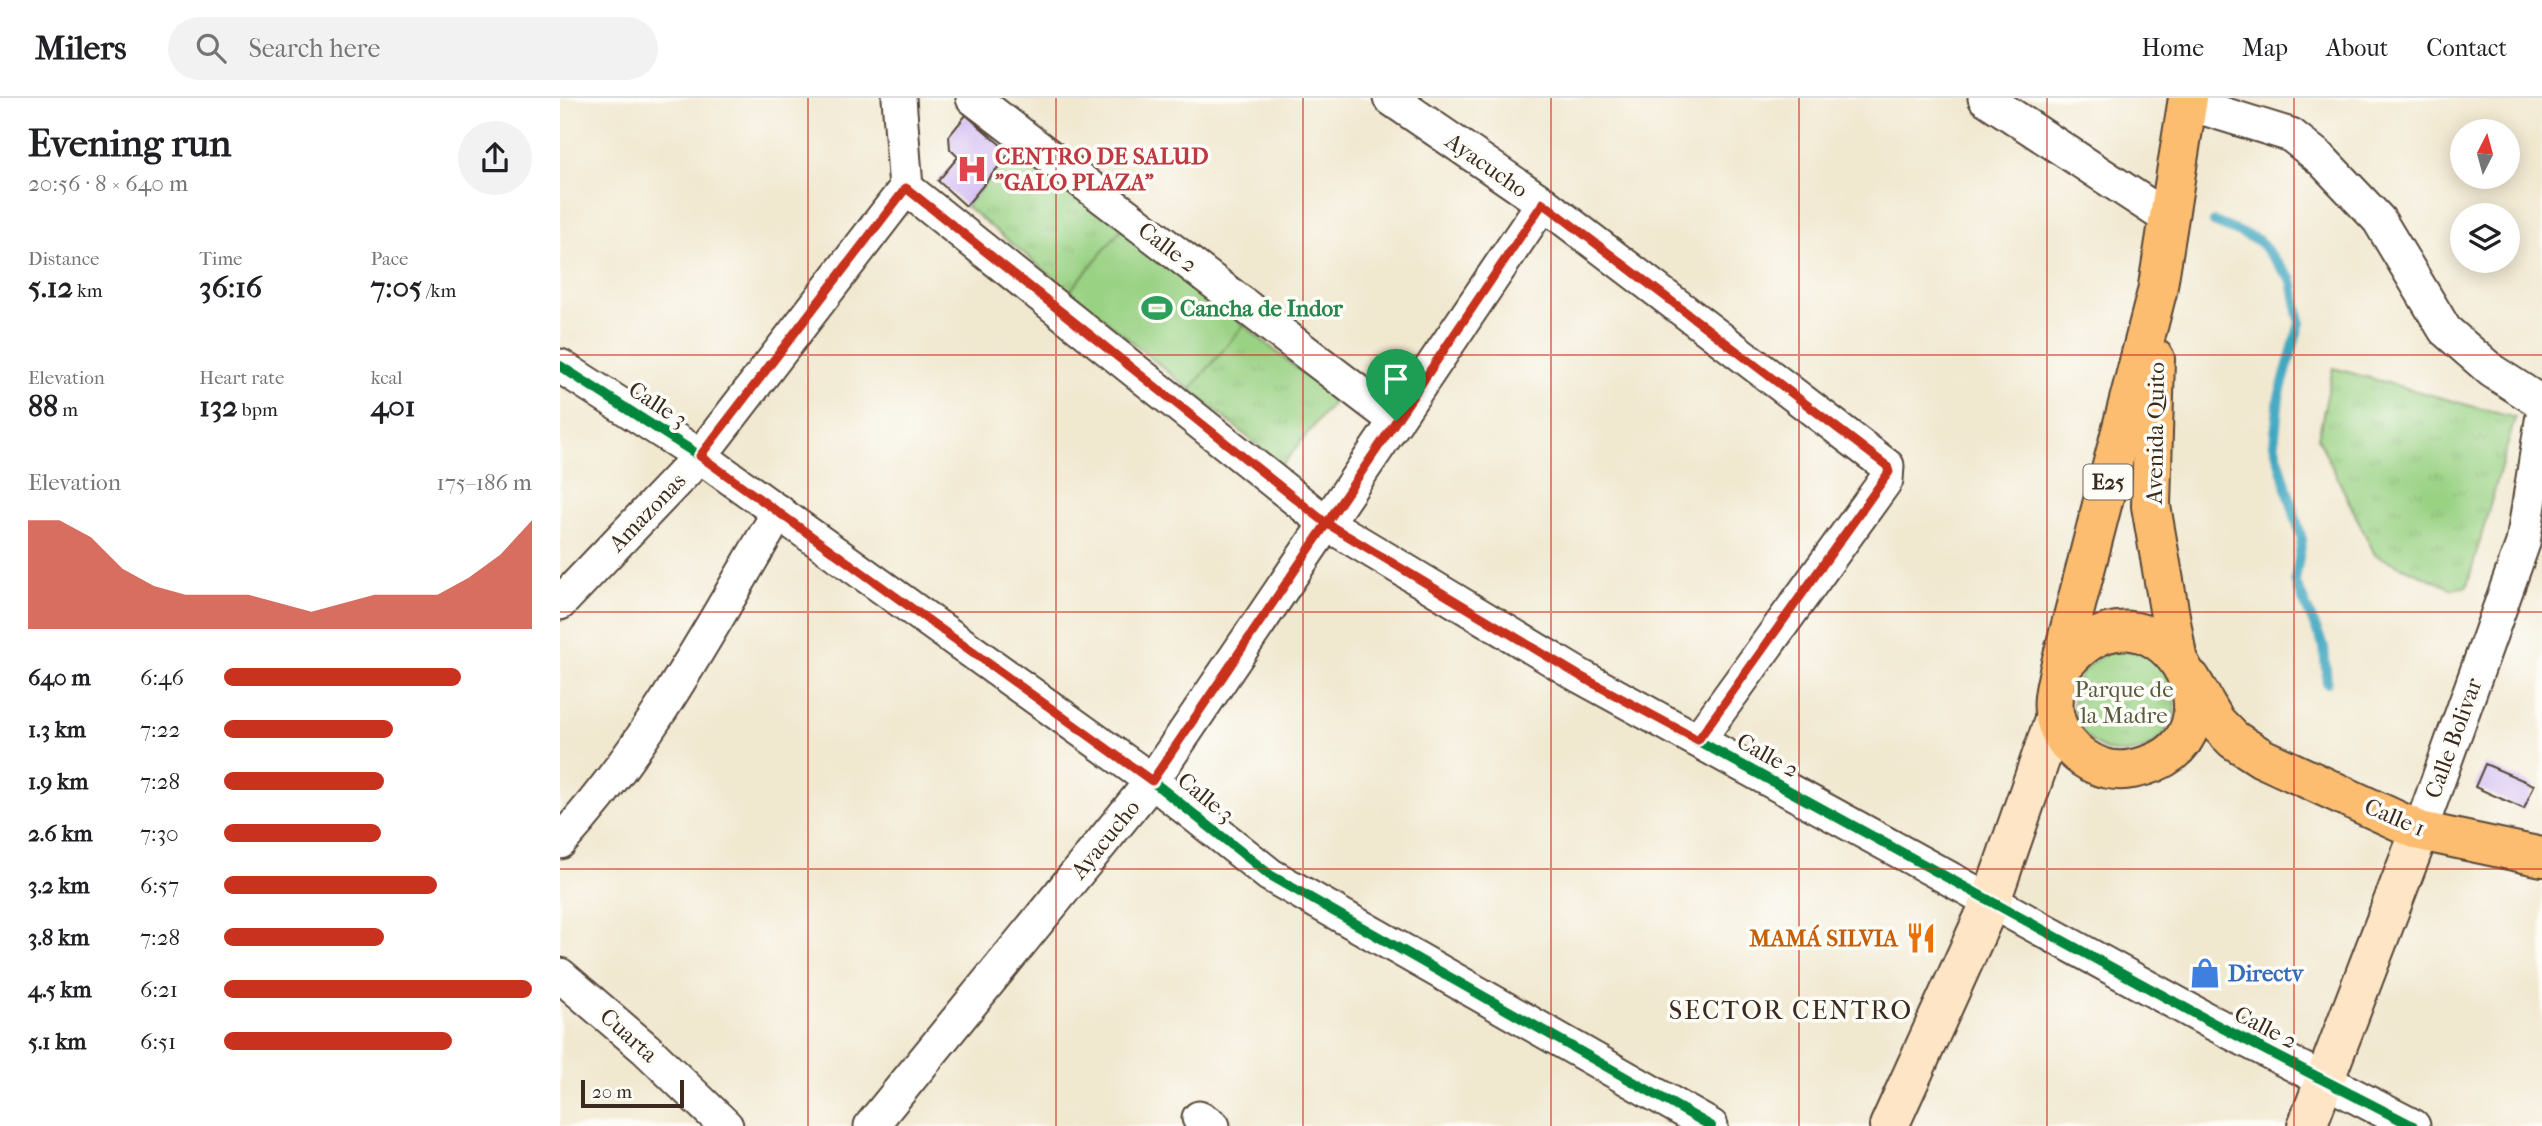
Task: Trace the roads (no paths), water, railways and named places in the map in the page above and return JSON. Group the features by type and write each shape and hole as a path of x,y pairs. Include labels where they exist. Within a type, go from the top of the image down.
{"highway":[{"name":"Avenida Quito","path":"2059,671 2157,292 2187,100"},
{"name":"Avenida Quito","path":"2157,292 2151,506 2183,665"},
{"name":"E25","path":"2116,631 2149,637 2183,665 2193,697 2191,720 2182,740 2166,756 2136,769 2103,768 2081,757 2064,740 2055,717 2054,694 2059,671 2074,651 2093,638 2116,631"},
{"name":"Calle 1","path":"2183,665 2216,722 2234,740 2262,758 2420,831 2542,857"},
{"name":"Calle 1","path":"2166,756 2212,756 2295,771"}],"main road":[{"path":"1889,1126 1991,901 2055,717"},
{"name":"Calle Bolivar","path":"2307,1126 2420,831"}],"street":[{"path":"899,98 906,188"},
{"name":"Calle 2","path":"973,98 1396,421"},
{"path":"1985,98 2169,219"},
{"path":"2187,100 2291,135 2321,159 2379,220 2445,330 2492,371 2542,403"},
{"name":"Ayacucho","path":"871,1126 1152,781 1543,203 1409,103"},
{"name":"Amazonas","path":"560,603 700,456 906,188"},
{"name":"Calle 2","path":"906,188 1326,523 1580,676 2326,1082 2413,1126"},
{"path":"1543,203 1887,466 1886,480 1698,740"},
{"name":"Calle 3","path":"560,366 700,456 779,512 1152,781 1270,875 1711,1126"},
{"name":"Calle Bolivar","path":"2420,831 2522,543 2542,421"},
{"path":"560,842 597,802 640,744 779,512"},
{"name":"Cuarta","path":"560,975 646,1049 726,1126"}],"waterway":[{"path":"2214,222 2258,240 2292,280 2300,322 2279,397 2274,444 2302,540 2295,581 2324,647 2327,683"}],"place":[{"name":"CENTRO DE SALUD \"GALO PLAZA\"","path":"972,169"},
{"name":"Cancha de Indor","path":"1157,308"},
{"name":"MAMÁ SILVIA","path":"1921,938"},
{"name":"Directv","path":"2205,973"}],"district":[{"name":"SECTOR CENTRO","path":"1791,1010"}],"park label":[{"name":"Parque de la Madre","path":"2124,702"}]}
